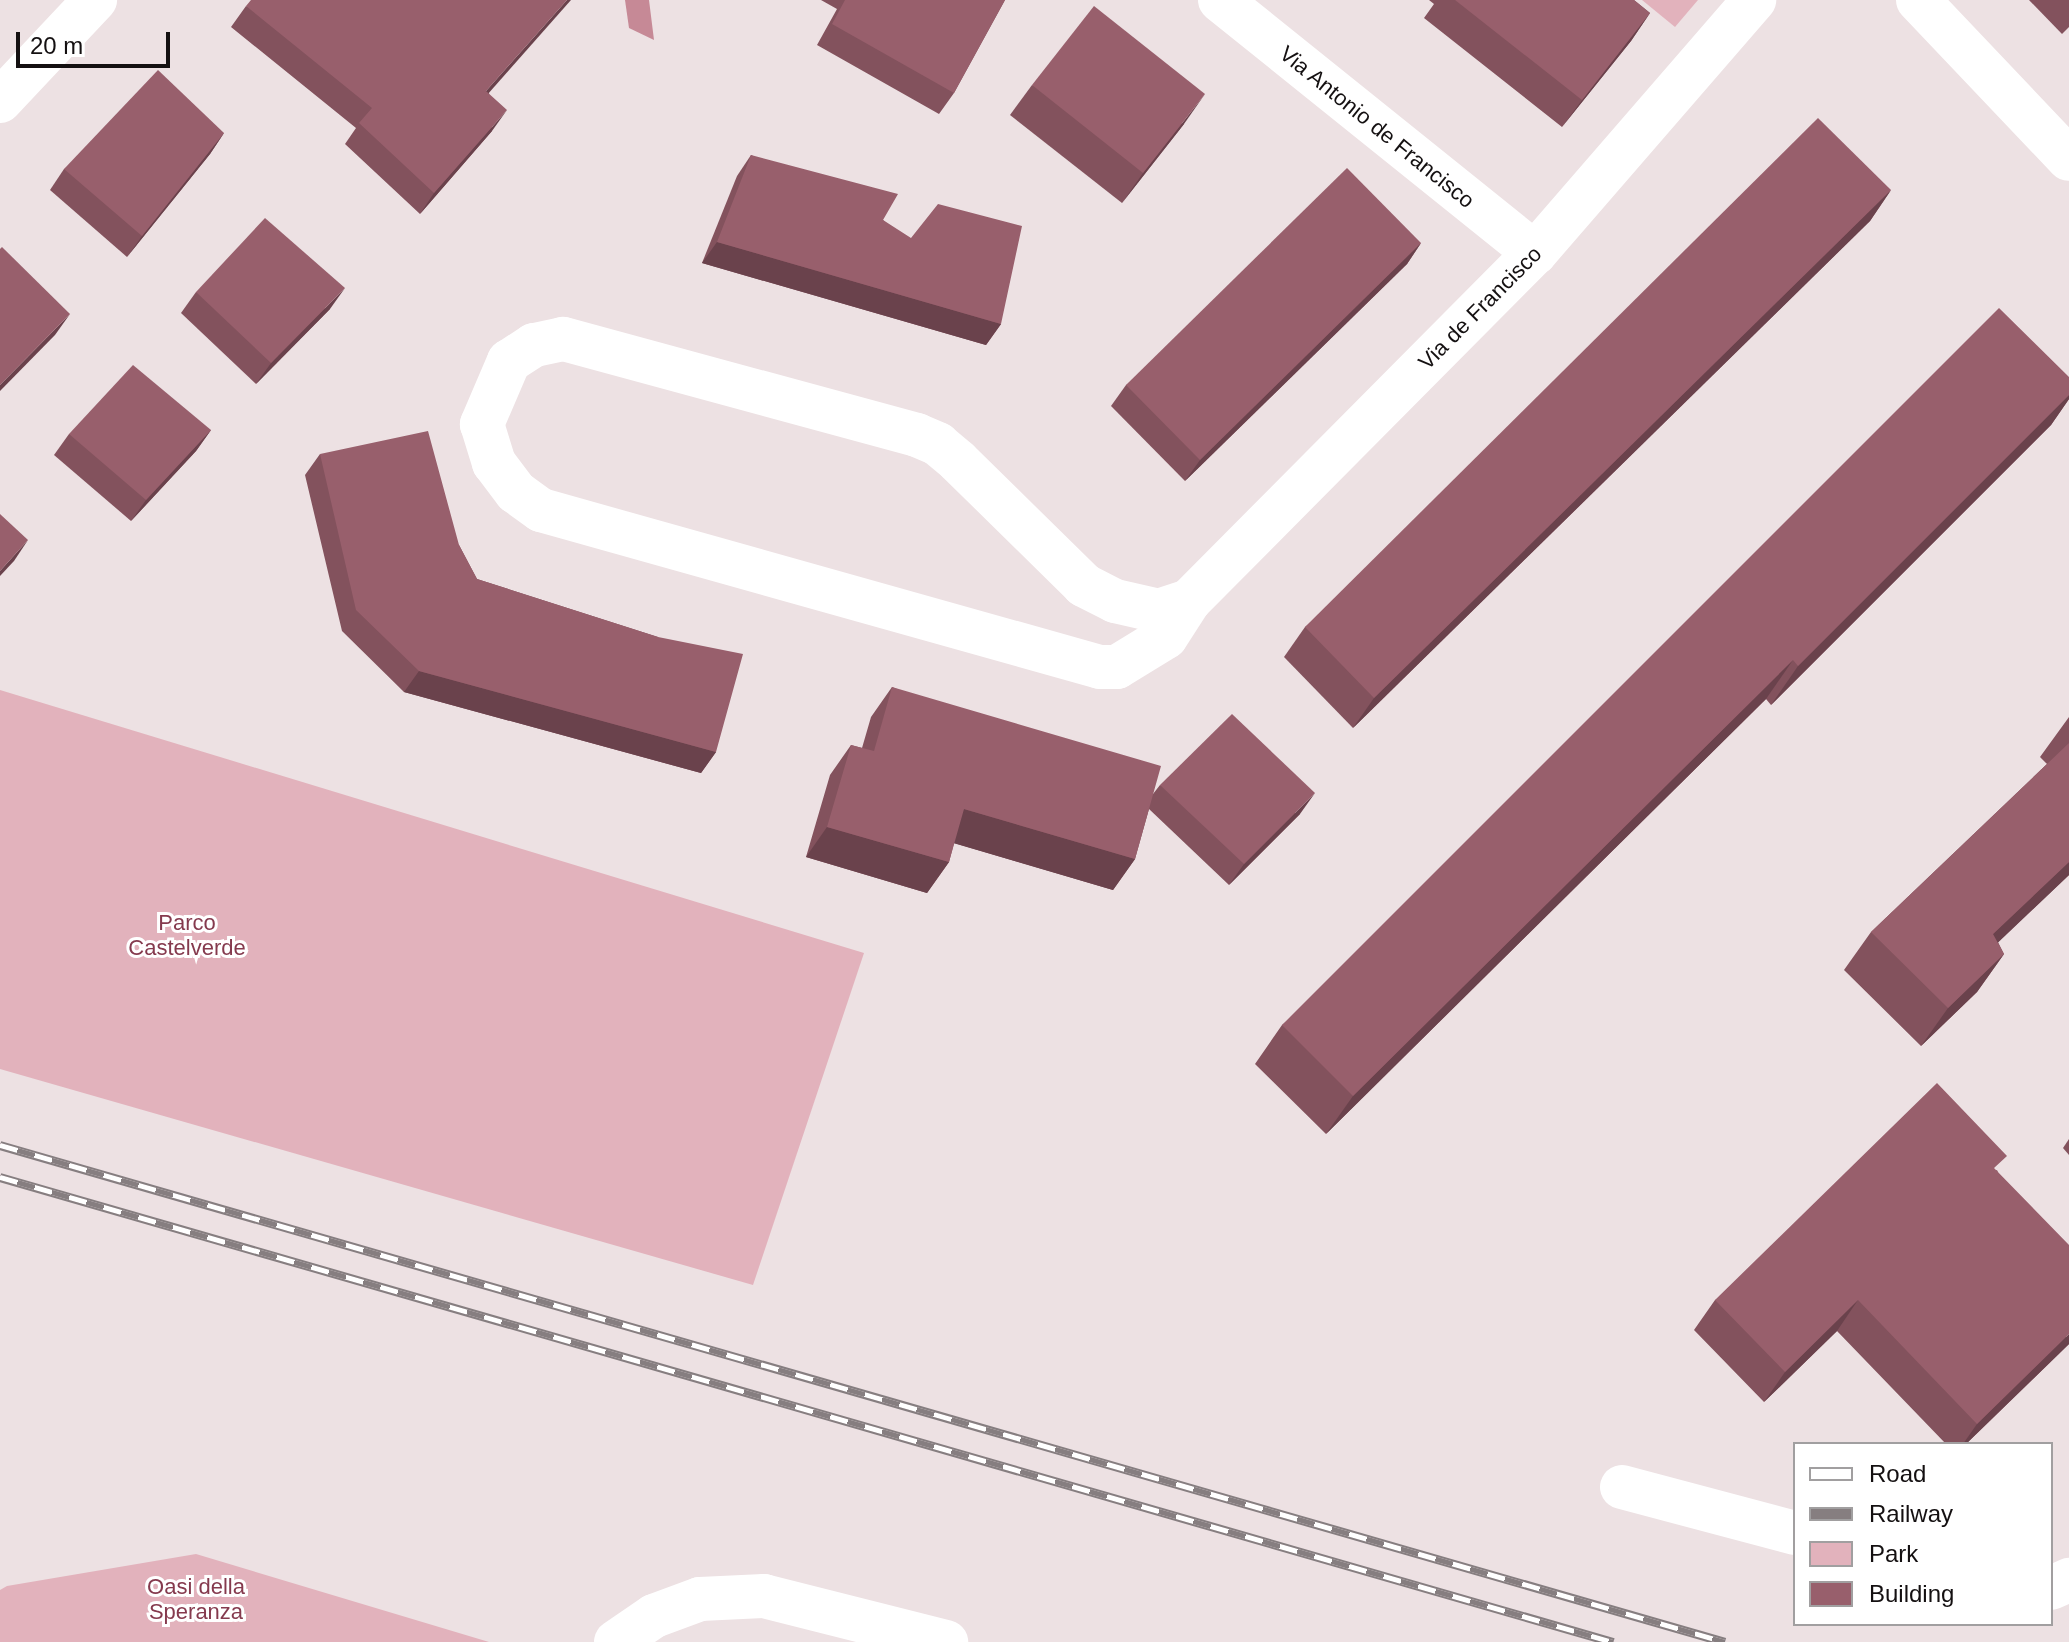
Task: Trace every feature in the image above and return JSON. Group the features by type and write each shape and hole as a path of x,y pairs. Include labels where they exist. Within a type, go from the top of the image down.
{"street":[{"path":"0,101 95,0"},
{"name":"Via Antonio de Francisco","path":"1220,0 1535,253"},
{"name":"Via de Francisco","path":"1189,601 1159,611 1115,601 1084,585 948,452 917,435 563,339 534,345 509,361 482,424 494,463 516,492 541,510 1100,667 1117,667 1166,637 1189,601 1535,253 1754,0"},
{"path":"1918,0 2069,159"},
{"path":"1622,1487 1793,1532"},
{"path":"616,1642 654,1616 700,1599 764,1596 946,1642"}],"green space":[{"path":"1642,0 1698,0 1675,27"},
{"name":"Parco Castelverde","path":"0,690 864,953 753,1285 0,1069"},
{"name":"Oasi della Speranza","path":"196,1554 489,1642 0,1642 0,1590 7,1586"}],"shaded area":[{"path":"625,0 649,0 654,40 629,28"}],"building":[{"path":"251,0 567,0 486,91 507,110 434,193 359,123 372,108 246,6"},
{"path":"845,0 1005,0 954,93 832,24"},
{"path":"1455,0 1634,0 1650,13 1582,100"},
{"path":"1094,6 1205,94 1143,173 1032,85"},
{"path":"158,70 224,133 142,236 64,169"},
{"path":"1818,118 1891,190 1374,698 1305,627"},
{"path":"751,155 898,194 883,220 911,238 938,204 1022,226 1001,324 717,242"},
{"path":"1347,168 1421,243 1200,460 1126,385"},
{"path":"265,218 345,288 271,363 196,292"},
{"path":"2,247 70,314 0,385 0,249"},
{"path":"1999,308 2069,377 2069,395 1798,666 1793,660 1353,1096 1282,1025"},
{"path":"133,365 211,430 146,500 69,434"},
{"path":"428,431 459,545 477,579 658,637 743,654 716,752 419,671 356,610 320,454"},
{"path":"0,514 28,540 0,571"},
{"path":"892,687 1161,766 1135,859 964,809 949,862 827,827 851,745 874,751"},
{"path":"1232,714 1315,793 1244,864 1160,785"},
{"path":"2069,743 2069,862 1993,934 2004,954 1948,1008 1871,932"},
{"path":"1937,1083 2007,1156 1994,1168 2069,1245 2069,1334 1977,1424 1858,1300 1785,1372 1715,1300"}],"railway":[{"path":"0,1145 1725,1642"},
{"path":"0,1177 1613,1642"}]}
